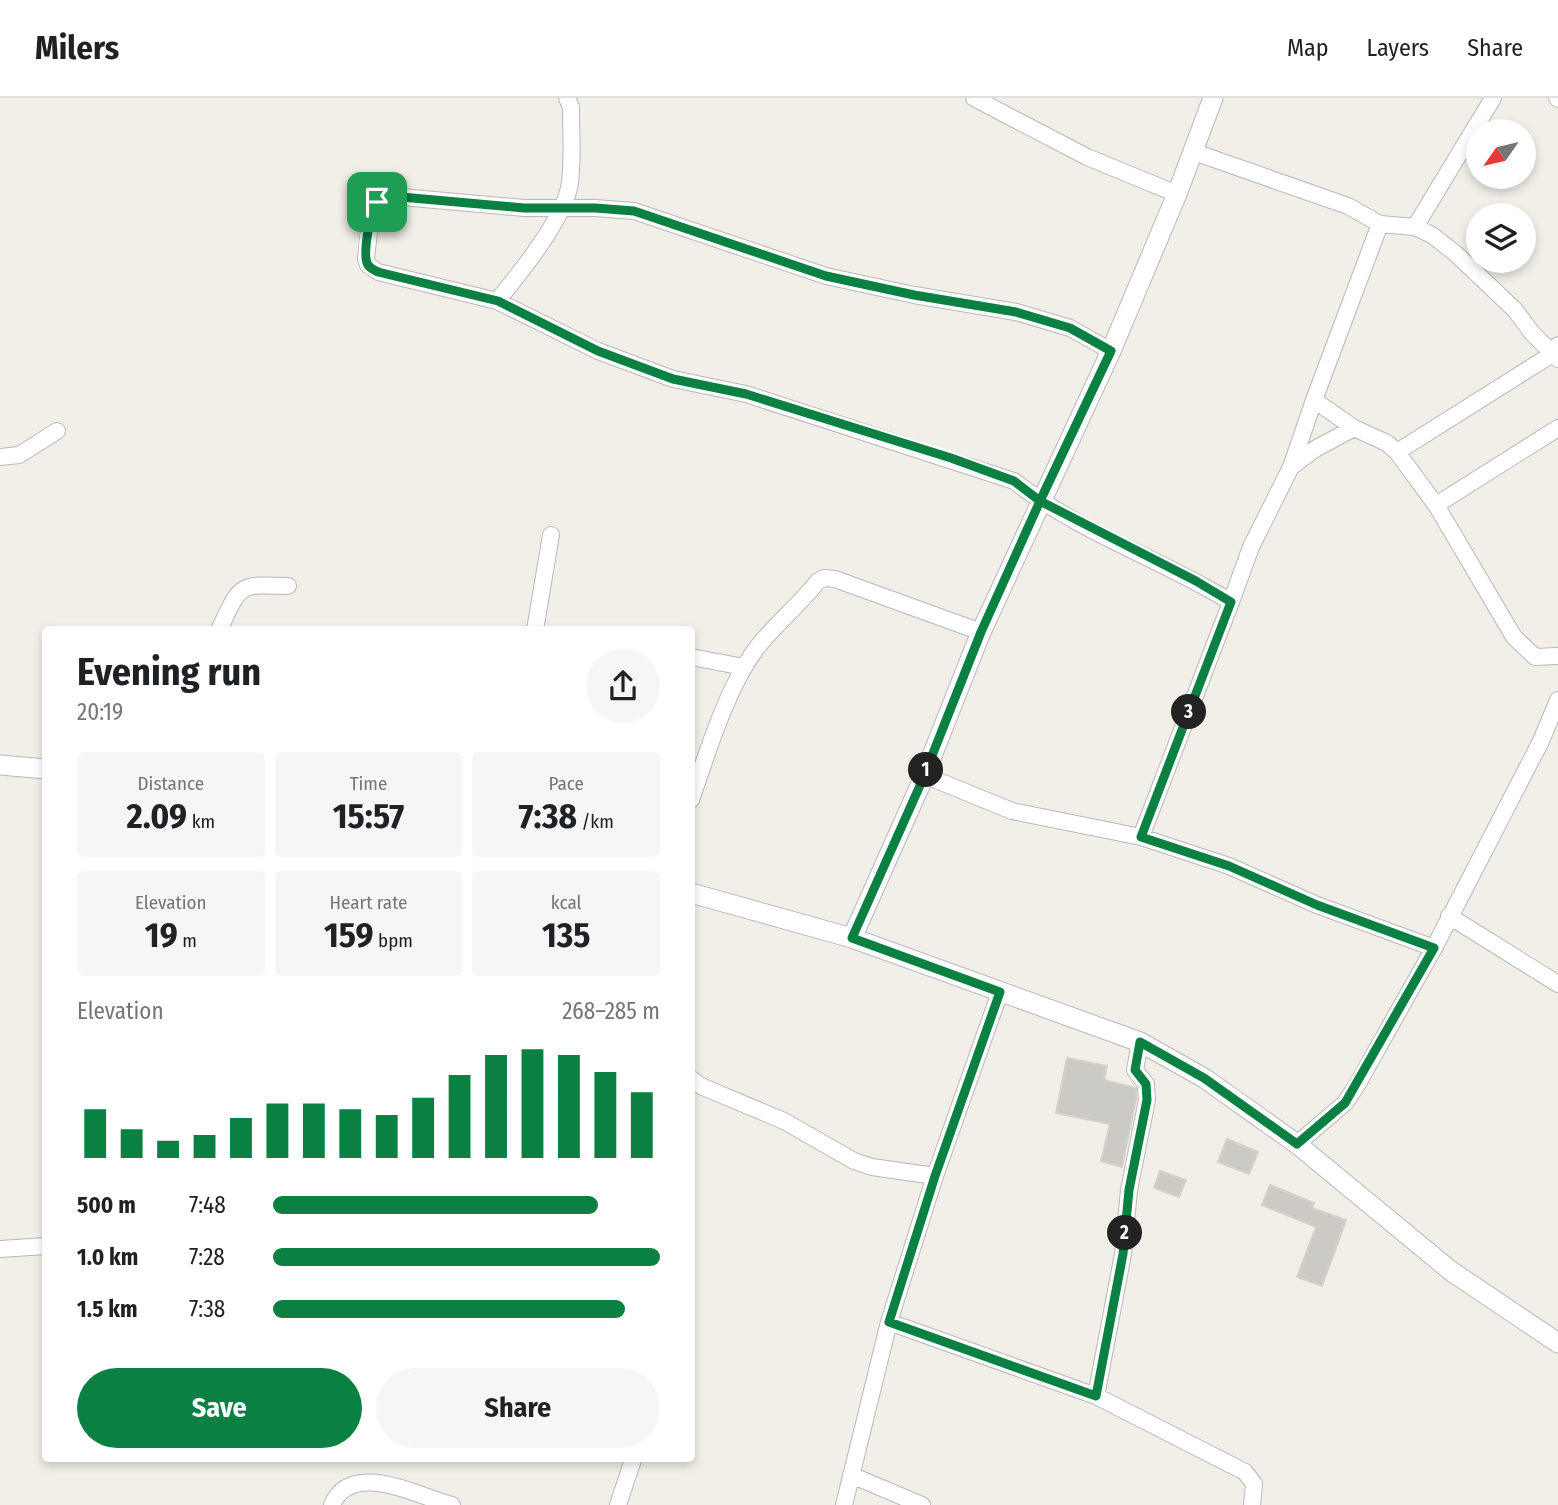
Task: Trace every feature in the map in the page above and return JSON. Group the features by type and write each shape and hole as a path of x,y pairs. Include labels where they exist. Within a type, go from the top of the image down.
{"street":[{"path":"498,301 562,210 570,184 571,107 567,98"},
{"path":"974,98 1087,157 1177,194"},
{"path":"852,938 925,775 981,632 1111,351 1194,152 1213,98"},
{"path":"1415,227 1493,98"},
{"path":"1194,152 1348,206 1380,224 1415,227 1432,235 1456,254 1515,310 1532,332 1557,352 1397,452"},
{"path":"1111,351 1070,328 1037,318 826,276 634,211 595,208 562,210 390,196 373,207 366,258 372,269 498,301 598,351 673,379 746,394 951,458 1014,481 1040,501 1196,581 1231,602"},
{"path":"1141,837 1251,547 1291,467 1380,224"},
{"path":"1314,400 1354,428 1387,443 1397,452 1436,505 1514,637 1535,657 1558,656"},
{"path":"1291,467 1315,449 1354,428"},
{"path":"1436,505 1558,428"},
{"path":"0,457 19,455 57,431"},
{"path":"540,626 551,535"},
{"path":"695,789 744,667 759,645 818,581 824,578 835,579 981,632"},
{"path":"221,626 236,594 243,587 254,584 288,586"},
{"path":"695,658 744,667"},
{"path":"1297,1144 1345,1103 1434,948 1541,741 1558,700"},
{"path":"0,765 42,769"},
{"path":"925,775 1012,811 1141,837 1229,866 1317,905 1434,948"},
{"path":"695,894 852,938 1140,1042 1204,1078 1297,1144 1451,1271 1558,1343"},
{"path":"1449,916 1558,984"},
{"path":"844,1505 889,1322 935,1176 1000,992"},
{"path":"1096,1396 1123,1254 1129,1190 1147,1100 1146,1084 1135,1070 1140,1042"},
{"path":"695,1082 784,1121 854,1161 872,1167 935,1176"},
{"path":"0,1249 42,1246"},
{"path":"889,1322 1096,1396 1245,1472 1254,1483 1252,1505"},
{"path":"618,1505 633,1462"},
{"path":"851,1475 922,1505"},
{"path":"332,1505 337,1493 350,1485 368,1480 452,1505"}],"building":[{"path":"1067,1058 1107,1066 1104,1080 1136,1088 1122,1167 1101,1161 1110,1124 1056,1113"},
{"path":"1227,1139 1258,1152 1249,1174 1218,1162"},
{"path":"1160,1171 1186,1180 1179,1197 1154,1188"},
{"path":"1270,1185 1314,1203 1312,1208 1346,1220 1322,1286 1297,1277 1316,1227 1262,1205"}],"route":[{"path":"377,202 370,215 366,258 368,265 378,272 498,301 563,336 673,379 746,394 951,458 1014,481 1040,501 981,632 922,781 852,938 1000,992 935,1176 889,1322 1096,1396 1123,1254 1129,1190 1147,1100 1146,1084 1135,1070 1140,1042 1204,1078 1297,1144 1345,1103 1434,948 1317,905 1229,866 1141,837 1231,602 1196,581 1040,501 1111,351 1070,328 1016,312 914,295 826,276 634,211 524,208 390,196 377,202"}]}
